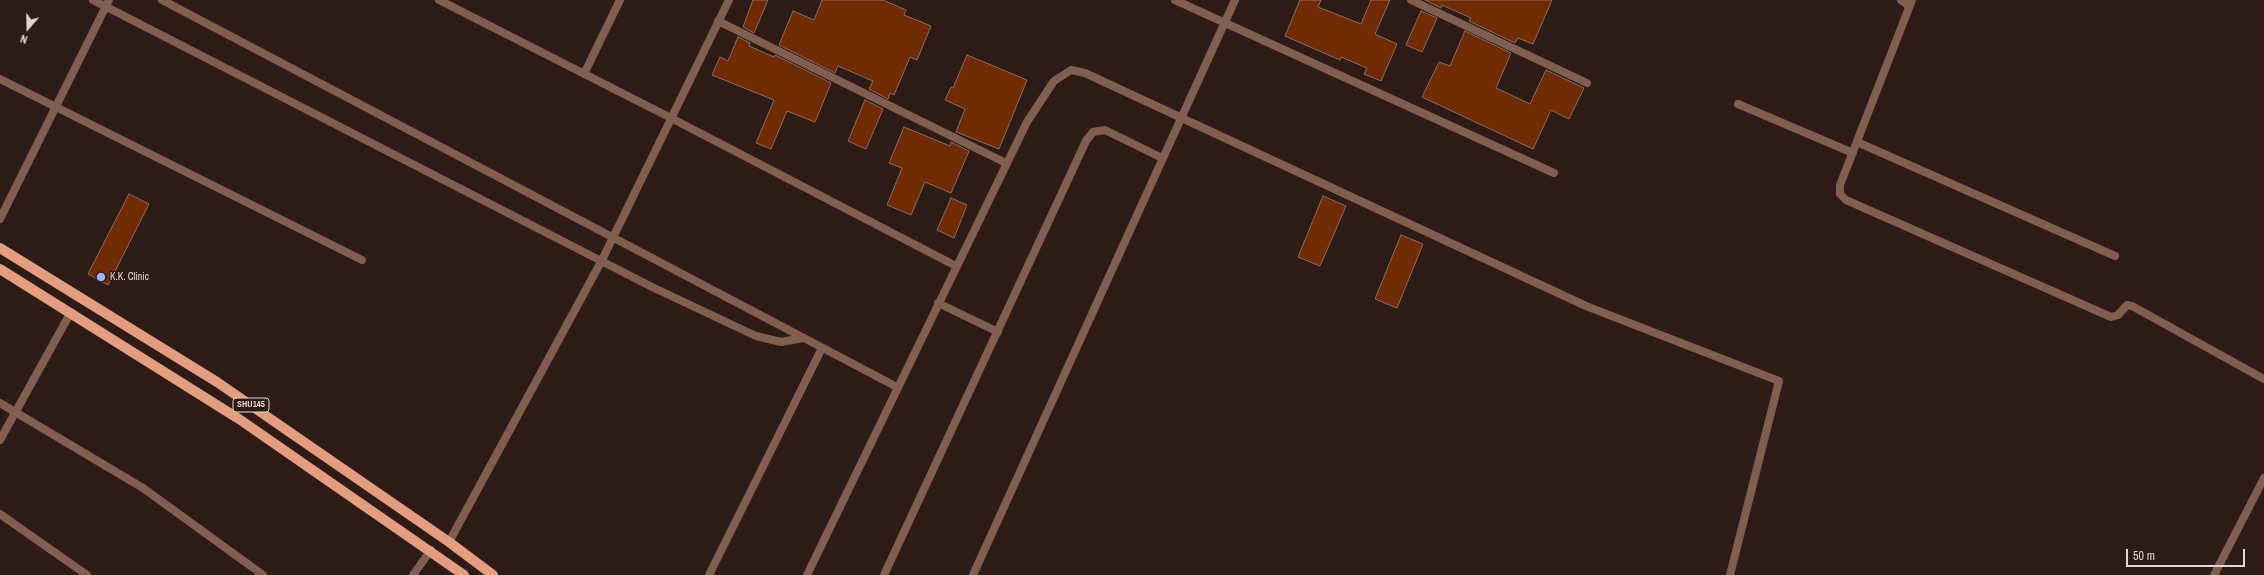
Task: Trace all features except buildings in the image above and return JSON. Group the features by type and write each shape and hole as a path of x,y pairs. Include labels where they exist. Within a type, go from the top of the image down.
{"main road":[{"name":"SHU145","path":"0,248 217,382 449,542 493,575"},
{"path":"0,269 71,312 239,419 431,550 464,575"}],"street":[{"path":"93,0 107,3 652,287 756,336 781,342 803,338"},
{"path":"162,0 897,387"},
{"path":"439,0 671,118 956,266"},
{"path":"584,74 620,0"},
{"path":"449,542 602,260 729,0"},
{"path":"1175,0 1225,21 1554,173"},
{"path":"973,575 1235,0"},
{"path":"1411,0 1587,82"},
{"path":"1901,0 1911,3 1840,185 1840,194 1846,200 2111,317 2118,315 2127,305 2132,306 2264,379"},
{"path":"0,219 107,3"},
{"path":"718,21 1006,163"},
{"path":"807,575 1027,122 1054,81 1071,70 1085,74 1586,306 1779,381 1730,575"},
{"path":"0,79 362,260"},
{"path":"1738,104 1852,153"},
{"path":"884,575 1086,141 1093,132 1105,130 1162,158"},
{"path":"1857,142 2115,256"},
{"path":"938,303 998,332"},
{"path":"0,440 71,312"},
{"path":"709,575 822,348"},
{"path":"0,403 143,488 263,575"},
{"path":"2214,575 2264,478"},
{"path":"0,514 87,575"},
{"path":"413,575 431,550"}],"place":[{"name":"K.K. Clinic","path":"101,277"}]}
